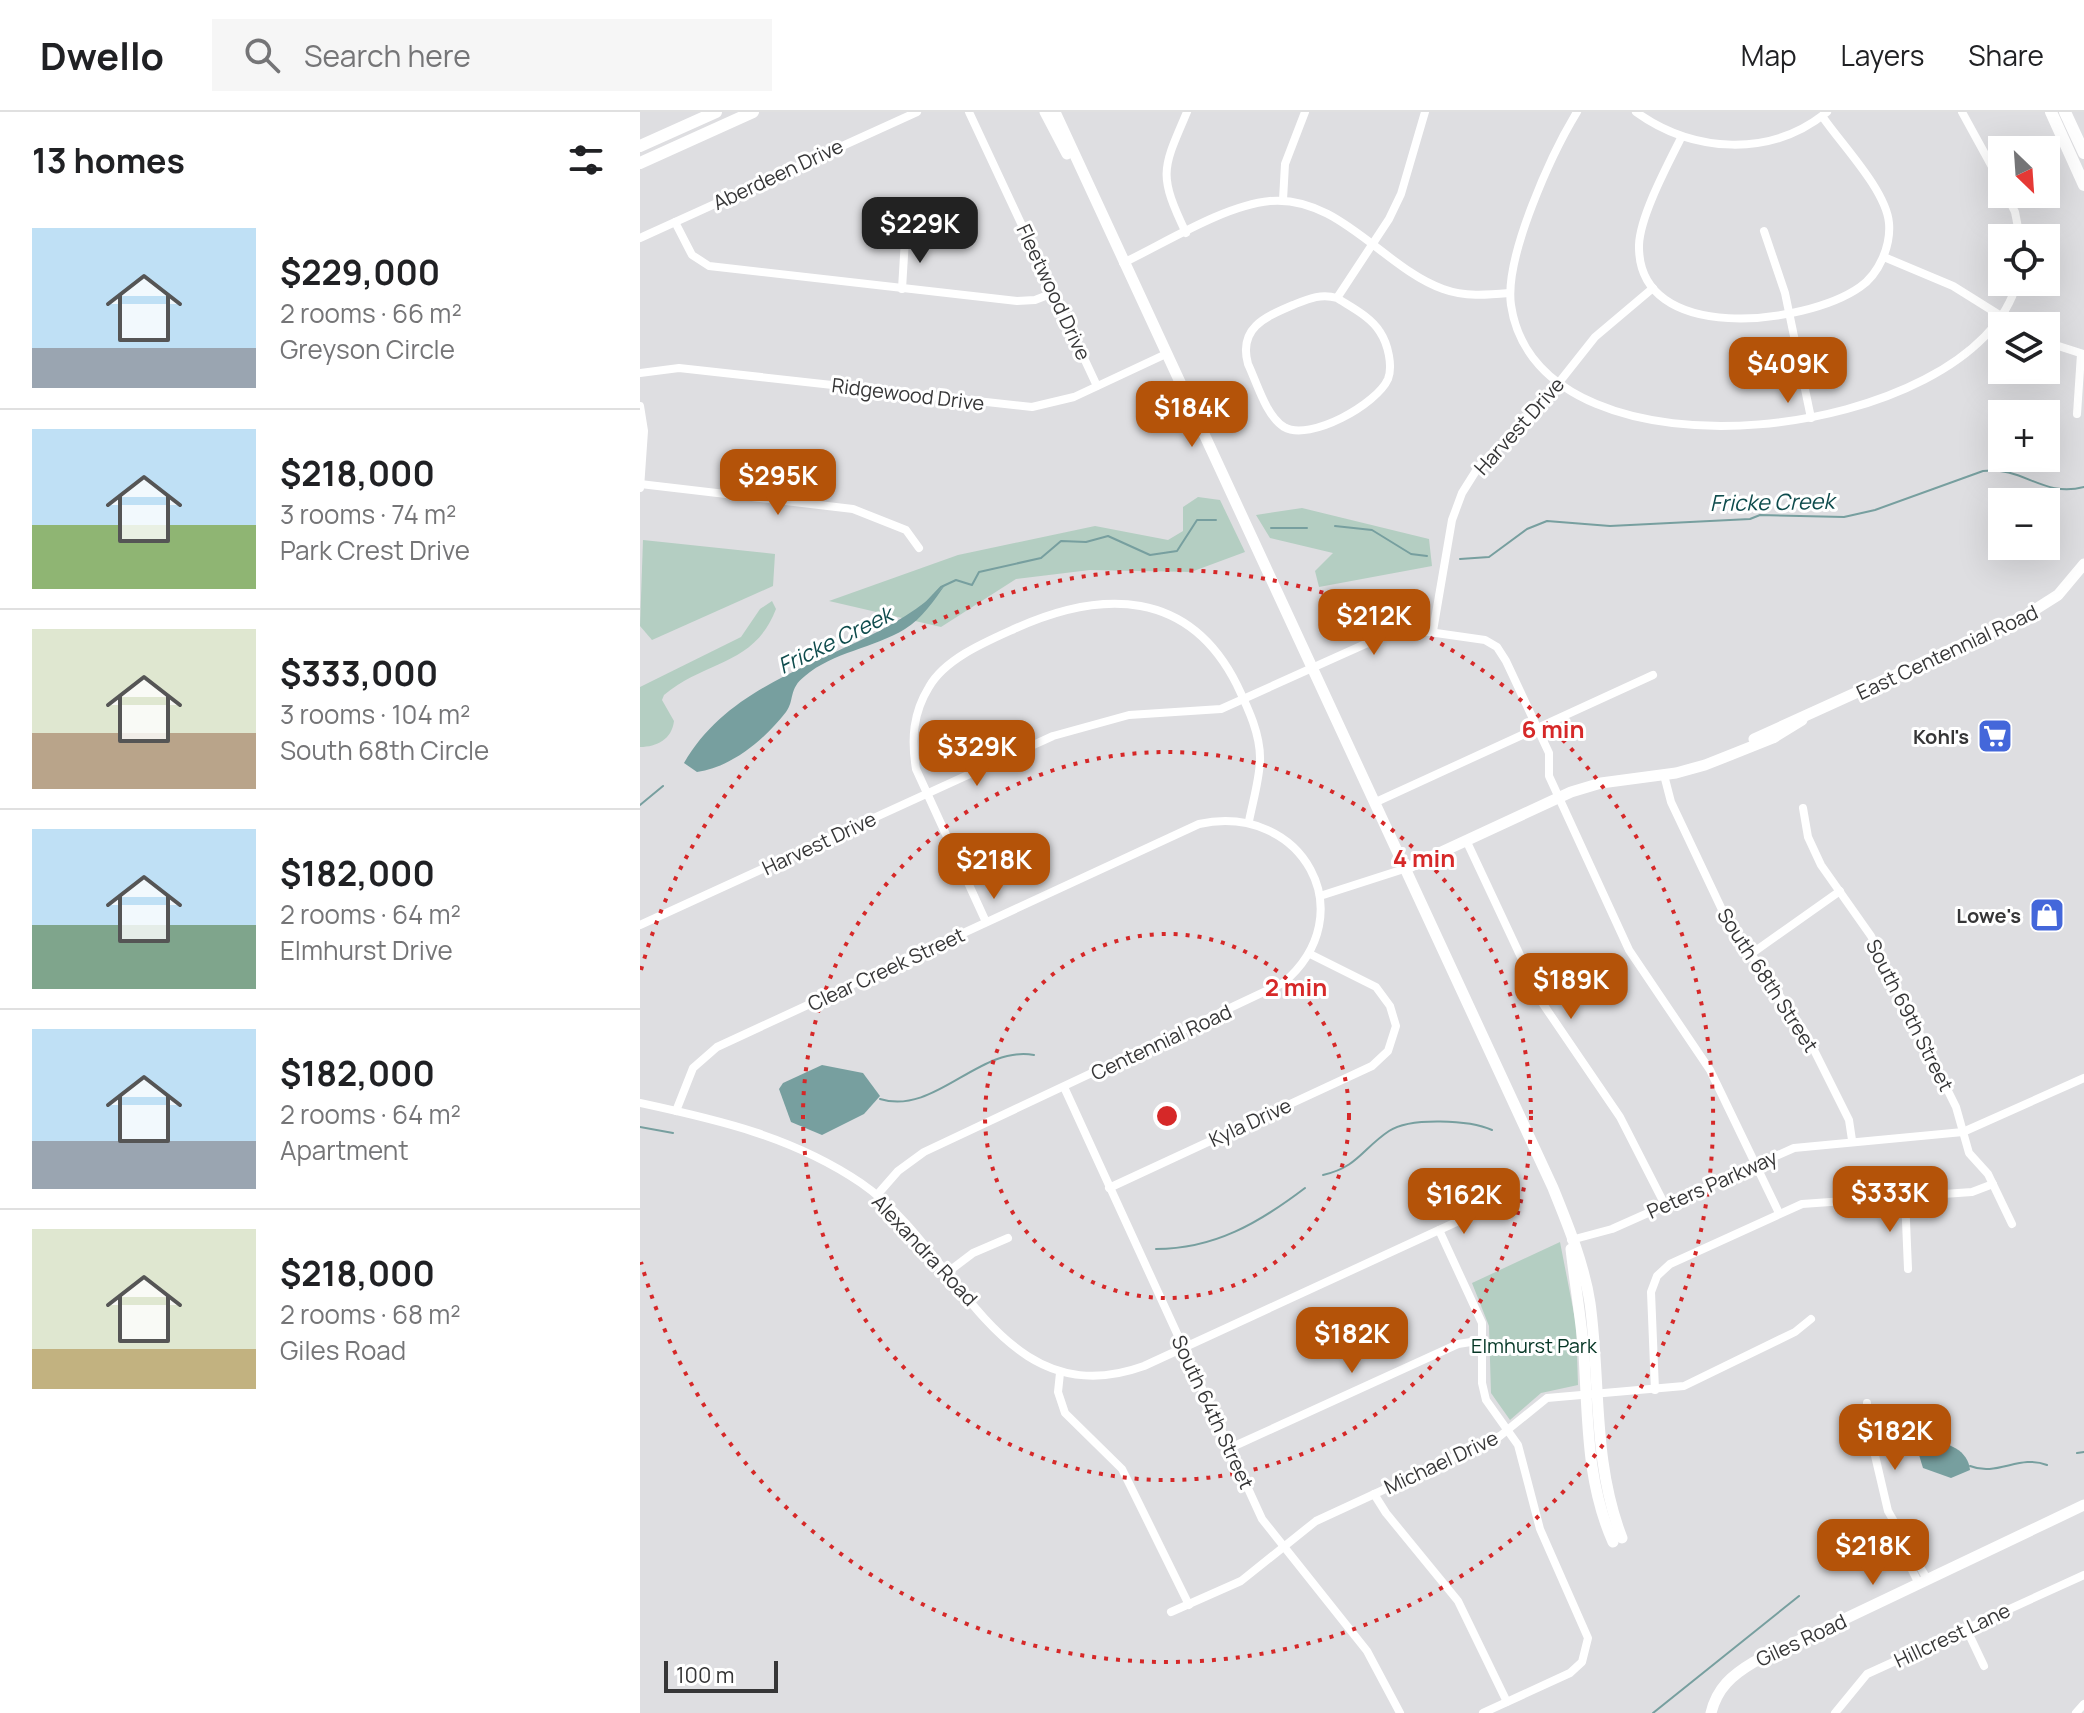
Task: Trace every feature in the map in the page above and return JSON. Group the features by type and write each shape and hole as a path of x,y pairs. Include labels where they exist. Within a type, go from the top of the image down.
{"main road":[{"path":"640,146 716,112"},
{"path":"640,163 753,112"},
{"path":"2051,112 2084,185"},
{"path":"2065,112 2084,153"}],"street":[{"name":"Aberdeen Drive","path":"640,238 917,112"},
{"name":"Fleetwood Drive","path":"969,112 1097,386"},
{"path":"1045,112 1101,217"},
{"path":"1055,112 1101,217 1531,1136 1571,1240 1591,1393 1590,1466 1617,1540"},
{"path":"1186,233 1169,195 1165,174 1187,112"},
{"path":"1283,200 1285,164 1305,112"},
{"path":"1337,298 1373,245 1401,194 1425,112"},
{"path":"1577,112 1516,248 1510,293 1524,343 1533,359 1558,384 1598,405 1646,418 1700,426 1760,426 1811,418 1875,400 1924,378 1988,333"},
{"path":"1636,112 1681,138 1713,145 1749,145 1777,140 1824,114 1880,196 1889,223 1884,257 1861,287 1789,314 1733,318 1682,310 1653,288 1642,263 1639,244 1644,224 1681,138"},
{"path":"1962,112 1988,159"},
{"path":"1123,263 1247,206 1283,200 1317,210 1444,290 1473,296 1510,293"},
{"path":"675,222 692,255 709,266 1017,301 1035,300 1053,293"},
{"path":"1764,231 1777,265 1811,418"},
{"path":"902,289 905,239"},
{"path":"1884,257 1953,286 1995,312"},
{"name":"Harvest Drive","path":"640,925 926,793 1090,723 1129,715 1221,709 1245,701 1401,628 1433,631 1452,520 1462,493 1479,466 1534,414 1595,337 1653,288"},
{"path":"1314,297 1337,298 1368,319 1382,334 1391,371 1381,390 1364,406 1317,428 1295,431 1274,418 1248,364 1245,343 1253,326 1264,317 1314,297"},
{"path":"2060,347 2082,354 2077,414"},
{"name":"Ridgewood Drive","path":"640,373 679,368 1032,407 1056,404 1166,354"},
{"path":"640,406 644,431 640,486 853,509 906,530 919,548"},
{"name":"East Centennial Road","path":"1407,868 1559,797 1601,783 1664,775 1705,765 1773,738 1802,720 2043,607 2083,566"},
{"path":"986,922 926,793 912,742 916,714 930,685 949,664 1037,619 1088,604 1125,602 1166,612 1198,631 1223,658 1255,729 1260,759 1249,821"},
{"path":"1433,631 1485,640 1497,647 1549,753 1549,776 1629,950 1710,1070 1779,1213"},
{"path":"1376,802 1653,675"},
{"name":"South 68th Street","path":"1664,775 1671,802 1725,916 1806,1034 1849,1120 1852,1140"},
{"name":"South 69th Street","path":"1803,808 1808,837 1871,936 1956,1107 1969,1153 1993,1184 2012,1224"},
{"name":"Clear Creek Street","path":"676,1111 693,1068 717,1047 1199,824 1221,819 1249,821 1283,838 1299,852 1320,896"},
{"path":"1466,840 1543,1004 1620,1117 1665,1205"},
{"path":"1310,954 1319,926 1320,896 1407,868"},
{"path":"1751,954 1840,891"},
{"name":"Kyla Drive","path":"1109,1188 1372,1066 1388,1051 1396,1026 1376,987 1310,954"},
{"name":"Centennial Road","path":"877,1195 898,1171 924,1152 1267,993 1291,976 1310,954"},
{"name":"Peters Parkway","path":"1571,1240 1612,1229 1794,1148 1852,1140 1963,1132 2084,1078"},
{"name":"South 64th Street","path":"1064,1087 1262,1519 1282,1548 1367,1651 1400,1713"},
{"name":"Alexandra Road","path":"640,1103 792,1144 877,1195 1011,1346 1028,1359 1060,1373"},
{"path":"1655,1390 1651,1298 1657,1276 1670,1264 1802,1204 1972,1192 1993,1184"},
{"path":"1905,1197 1908,1269"},
{"path":"1189,1605 1128,1478 1107,1452 1065,1413 1058,1392 1060,1373 1079,1378 1109,1377 1183,1348 1476,1213"},
{"path":"1439,1230 1479,1315 1484,1340 1483,1391 1491,1408 1518,1445 1540,1529 1584,1626 1588,1648 1582,1662 1570,1673 1483,1713"},
{"path":"948,1272 982,1249 1008,1238"},
{"name":"Michael Drive","path":"1171,1612 1241,1581 1316,1521 1508,1430 1530,1407 1547,1398 1655,1390 1700,1380 1795,1332 1811,1319"},
{"path":"1230,1448 1458,1344 1484,1340"},
{"path":"1867,1403 1869,1430 1888,1511 1907,1546 1912,1549 1923,1582"},
{"path":"1374,1494 1458,1601 1507,1702"},
{"name":"Giles Road","path":"1711,1713 1719,1691 1740,1670 2084,1505"},
{"name":"Hillcrest Lane","path":"1835,1713 1867,1674 2084,1575"},
{"path":"1966,1628 1984,1666"},
{"path":"2076,1713 2084,1704"}],"green space":[{"path":"1198,497 1220,500 1245,552 1191,572 1090,570 1016,579 941,627 829,601 958,555 1095,526 1168,540 1183,531 1183,507"},
{"path":"1302,508 1429,539 1432,566 1319,587 1315,571 1333,553 1270,538 1256,515"},
{"path":"643,540 775,554 773,586 652,640 640,626"},
{"path":"772,601 776,609 767,628 755,641 742,652 680,683 664,695 662,700 674,721 673,727 658,744 640,747 640,687 741,637 760,609"},
{"name":"Elmhurst Park","path":"1560,1242 1576,1324 1578,1385 1541,1393 1510,1420 1491,1393 1489,1326 1472,1283"}],"water":[{"path":"946,584 922,615 905,629 828,661 805,676 796,685 786,712 746,751 723,764 697,772 684,763 709,730 738,704 772,683 881,630 916,609"},
{"path":"822,1065 863,1073 880,1096 864,1114 822,1135 791,1122 779,1089 783,1083"},
{"path":"1930,1442 1956,1448 1965,1457 1970,1470 1951,1478 1923,1468 1919,1455"}],"waterway":[{"name":"Fricke Creek","path":"1460,559 1489,557 1527,529 1547,521 1610,526 1750,519 1760,515 1844,517 1875,510 1983,471 2010,473 2056,488 2084,487"},
{"name":"Fricke Creek","path":"923,606 941,587 956,580 972,585 979,572 1041,558 1061,541 1086,542 1108,536 1150,555 1177,551 1197,520 1216,520"},
{"name":"Fricke Creek","path":"1335,526 1372,530 1411,554 1427,556"},
{"name":"Fricke Creek","path":"1271,528 1307,528"},
{"name":"Fricke Creek","path":"640,805 663,786"},
{"path":"880,1099 900,1102 920,1098 994,1060 1014,1055 1034,1055"},
{"path":"1323,1175 1352,1162 1389,1131 1399,1127 1440,1122 1470,1124 1492,1130"},
{"path":"640,1127 673,1133"},
{"path":"1156,1249 1197,1244 1235,1232 1305,1188"},
{"path":"2077,1453 2084,1452"},
{"path":"1970,1466 1990,1469 2027,1462 2047,1465"},
{"path":"1653,1713 1799,1596"}],"place":[{"name":"Kohl's","path":"1995,736"},
{"name":"Lowe's","path":"2047,915"}]}
